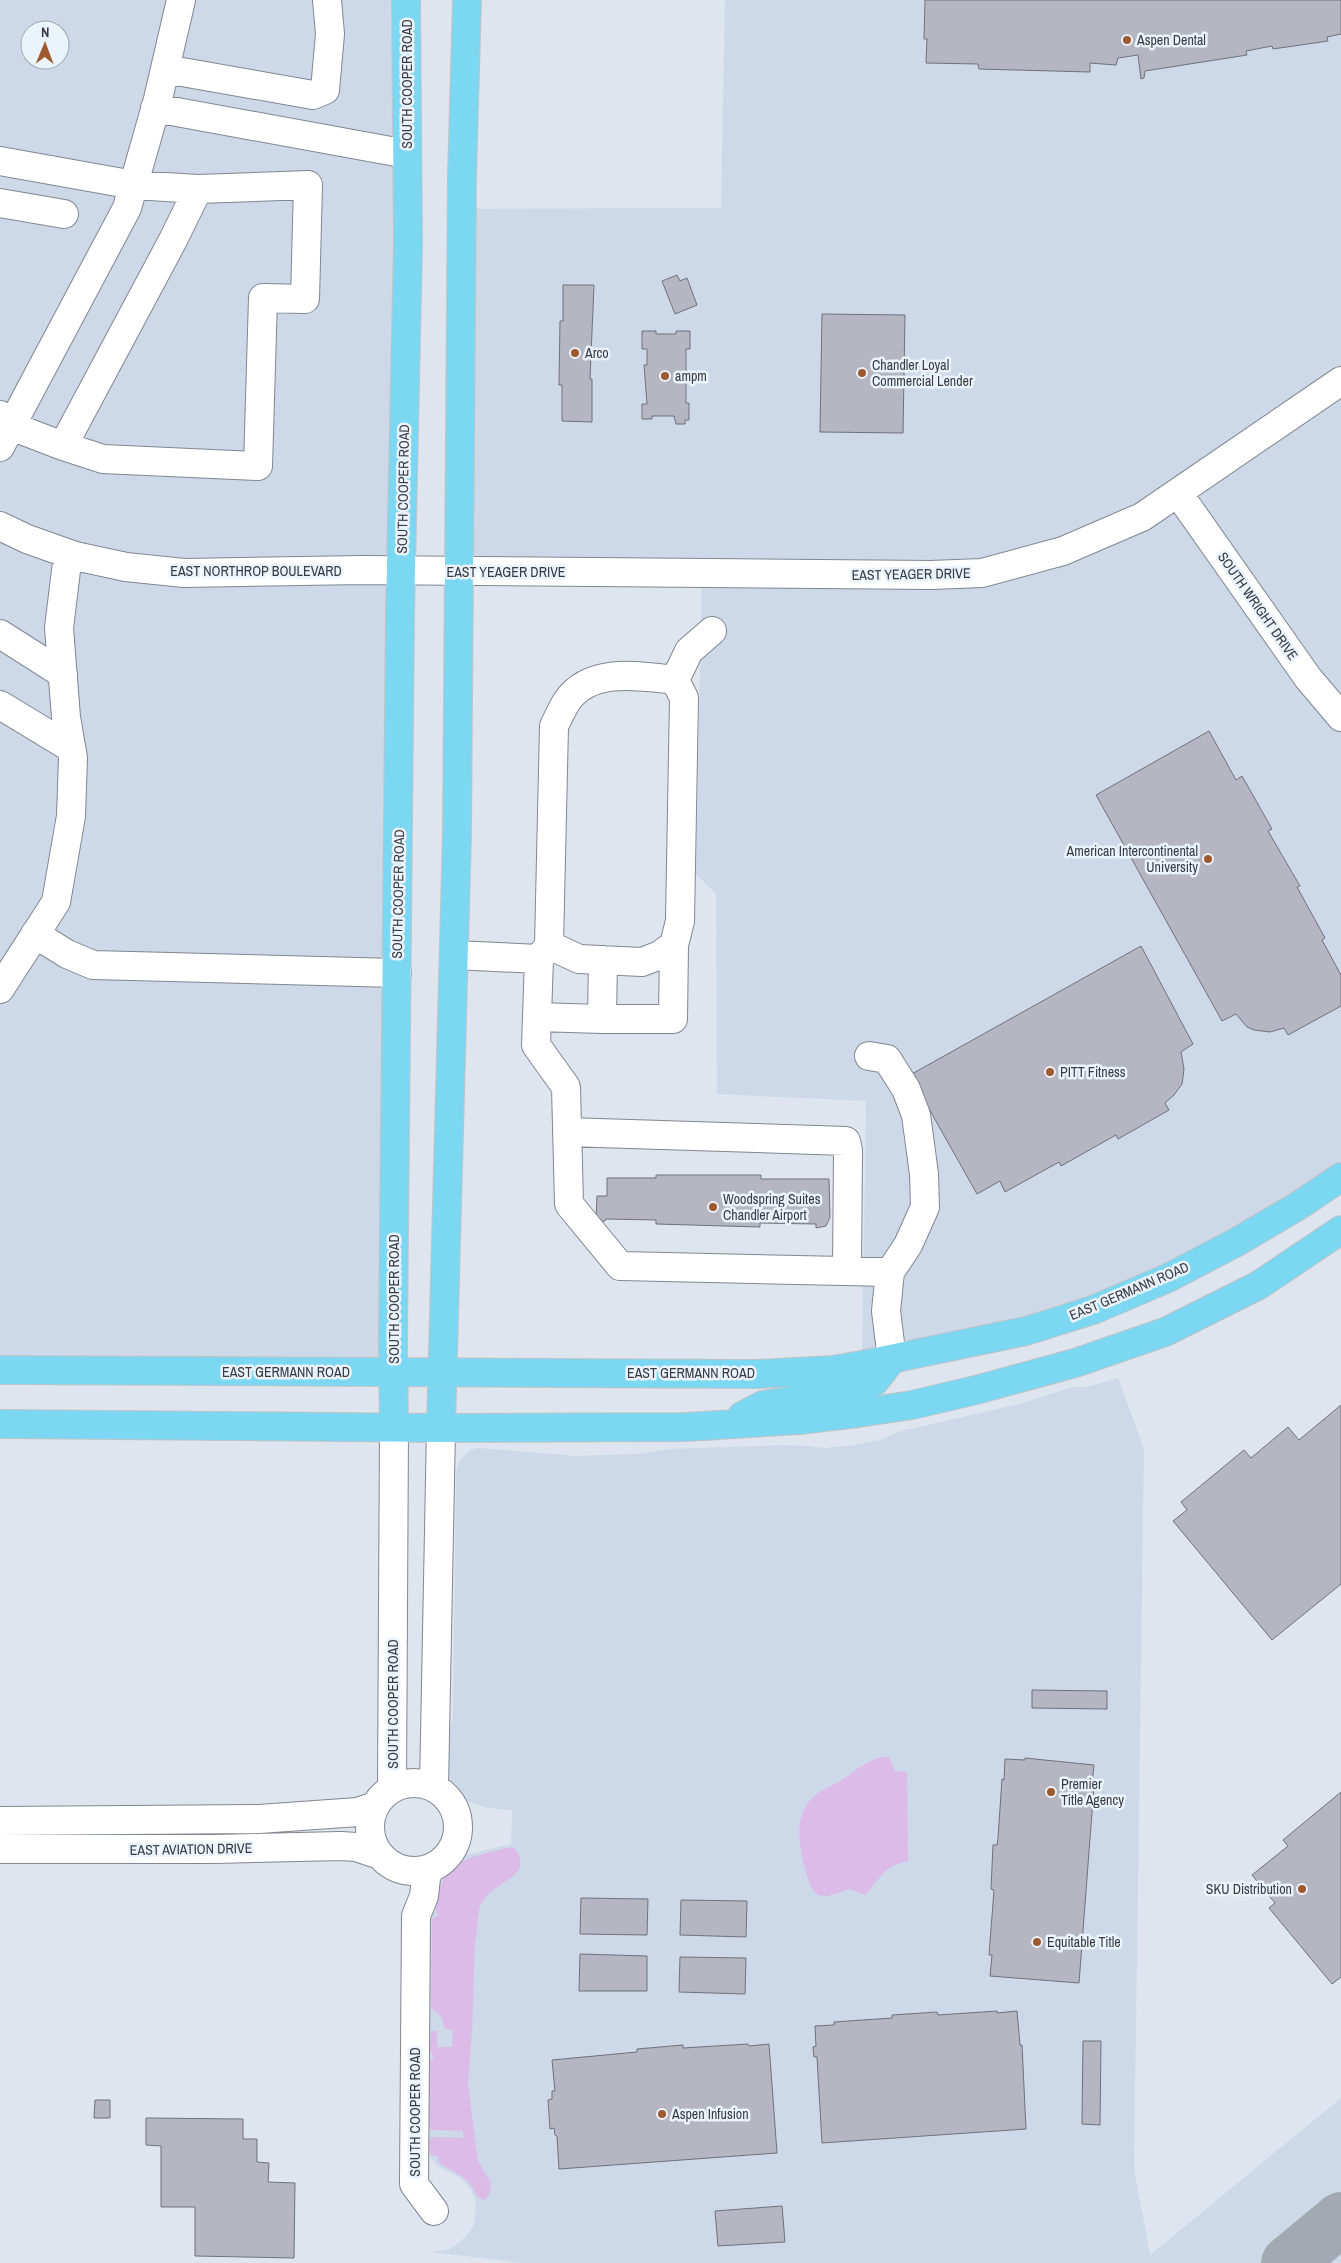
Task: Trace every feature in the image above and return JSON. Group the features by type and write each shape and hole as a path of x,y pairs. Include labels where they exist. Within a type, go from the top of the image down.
{"main road":[{"name":"SOUTH COOPER ROAD","path":"394,1427 401,571 408,244 406,0"},
{"path":"441,1428 454,955 462,193 467,0"},
{"name":"EAST GERMANN ROAD","path":"0,1370 757,1374 833,1370 1026,1331 1093,1310 1168,1278 1235,1243 1298,1206 1341,1177"},
{"path":"0,1424 441,1428 726,1426 799,1420 912,1405 1075,1363 1165,1332 1251,1290 1341,1230"},
{"path":"726,1426 763,1405 854,1391 875,1380 892,1359"}],"street":[{"path":"0,162 134,185 198,188 308,185 305,300 263,298 258,466 103,459 4,429 127,208 134,185 165,70 181,0"},
{"path":"165,70 313,95 325,90 330,34 326,0"},
{"path":"155,108 407,154"},
{"path":"63,446 173,240 198,188"},
{"path":"0,203 64,214"},
{"name":"EAST YEAGER DRIVE","path":"430,571 931,575 982,573 1062,551 1142,517 1341,381"},
{"name":"SOUTH WRIGHT DRIVE","path":"1178,493 1308,678 1341,717"},
{"name":"EAST NORTHROP BOULEVARD","path":"0,526 27,539 68,554 126,567 184,573 430,571"},
{"path":"0,989 56,902 71,816 71,748 66,717 59,628 68,554"},
{"path":"675,680 688,651 712,631"},
{"path":"3,642 63,674"},
{"path":"675,680 632,675 590,681 567,700 554,726 544,952 536,1045 566,1087 569,1204 620,1266 890,1272"},
{"path":"537,1016 602,1019 673,1019 674,945 680,921 684,698 675,680"},
{"path":"0,705 71,748"},
{"path":"35,934 67,954 94,965 397,973"},
{"path":"454,955 544,952 579,959 642,962 660,955 674,945"},
{"path":"602,1019 603,960"},
{"path":"869,1056 887,1059 906,1089 916,1115 924,1174 925,1207 908,1245 890,1272 886,1311 892,1359"},
{"path":"567,1132 846,1141 848,1150 847,1271"},
{"name":"SOUTH COOPER ROAD","path":"383,1797 394,1427"},
{"path":"388,1861 407,1870 430,1868 451,1850 457,1837 458,1823 454,1809 446,1796 434,1787 441,1428"},
{"name":"SOUTH COOPER ROAD","path":"416,1916 406,1900 404,1886 388,1861 373,1844 370,1818 383,1797 406,1783 420,1783 434,1787"},
{"name":"EAST AVIATION DRIVE","path":"0,1821 258,1819 358,1812 383,1797"},
{"name":"EAST AVIATION DRIVE","path":"0,1849 214,1849 341,1846 356,1847 388,1861"},
{"name":"SOUTH COOPER ROAD","path":"430,1868 426,1878 424,1896 416,1916 414,2184 434,2211"}],"shaded area":[{"path":"0,0 405,0 393,1372 0,1370"},
{"path":"725,0 1341,0 1341,1177 1168,1278 862,1365 866,1101 717,1094 716,894 696,874 702,574 459,571 462,209 721,208"},
{"path":"1118,1378 1144,1449 1134,2169 1150,2255 1341,2098 1341,2263 525,2263 430,2252 450,2249 465,2238 474,2225 476,2204 471,2190 461,2178 437,2166 427,2153 428,1980 431,1901 436,1882 447,1867 465,1855 511,1844 512,1810 487,1808 464,1800 454,1789 448,1775 447,1741 453,1718 456,1472 460,1460 470,1450 478,1448 576,1456 638,1454 669,1449 794,1445 825,1448 848,1446 881,1440 898,1432 1019,1404 1073,1387 1087,1387"},
{"path":"881,1757 889,1757 895,1771 907,1772 908,1861 886,1870 865,1895 850,1889 828,1896 818,1895 809,1881 800,1845 801,1816 810,1800 818,1793 842,1780 865,1764"},
{"path":"514,1847 520,1857 520,1868 511,1878 493,1890 483,1900 479,1910 475,1941 468,2085 478,2161 491,2183 490,2193 485,2200 478,2198 466,2180 438,2162 438,2156 431,2155 430,2150 429,2143 431,2137 463,2138 463,2131 431,2130 429,2127 430,2061 434,2057 430,2051 431,2031 437,2031 437,2047 452,2047 453,2030 445,2029 441,2016 431,2008 432,1919 438,1915 435,1908 441,1885 452,1869 459,1863 479,1855"}],"building":[{"name":"Aspen Dental","path":"925,0 1341,0 1341,34 1327,37 1328,41 1273,49 1272,46 1246,51 1247,55 1145,71 1144,78 1141,79 1138,55 1118,58 1116,65 1090,63 1090,72 979,69 978,64 926,63 927,39 924,39"},
{"path":"677,275 680,281 687,278 697,305 675,314 662,281"},
{"name":"Arco","path":"563,285 594,285 590,379 592,379 592,422 562,421 562,385 559,385 560,321 563,321"},
{"name":"Chandler Loyal Commercial Lender","path":"822,314 905,315 903,433 820,432"},
{"name":"ampm","path":"642,331 656,331 656,334 676,334 676,331 690,331 690,349 686,349 686,403 689,403 689,420 685,420 685,424 676,424 674,416 652,416 652,419 642,419 642,404 647,404 644,365 647,365 647,349 642,349"},
{"name":"American Intercontinental University","path":"1209,731 1236,780 1242,776 1272,829 1268,831 1300,886 1297,887 1325,938 1322,940 1341,975 1341,1006 1288,1035 1284,1028 1270,1032 1254,1030 1247,1027 1236,1014 1222,1021 1096,795"},
{"name":"PITT Fitness","path":"1141,946 1193,1044 1181,1052 1184,1069 1182,1084 1165,1103 1169,1110 1118,1139 1116,1135 1061,1166 1059,1162 1005,1192 1000,1181 977,1194 910,1075"},
{"name":"Woodspring Suites Chandler Airport","path":"656,1175 761,1175 761,1179 829,1179 830,1217 826,1226 816,1228 816,1224 760,1223 760,1227 656,1224 656,1220 606,1219 605,1221 596,1222 597,1196 607,1196 607,1178 656,1178"},
{"path":"1341,1405 1341,1584 1272,1640 1173,1521 1187,1510 1181,1502 1244,1450 1251,1458 1288,1427 1299,1440"},
{"path":"1032,1690 1107,1691 1107,1709 1032,1708"},
{"path":"1025,1758 1094,1765 1079,1983 990,1976 992,1955 989,1955 994,1890 991,1889 993,1845 997,1845 998,1838 1005,1759 1025,1760"},
{"name":"SKU Distribution","path":"1341,1792 1341,1977 1332,1984 1269,1908 1275,1903 1252,1875 1288,1846 1283,1840"},
{"path":"581,1898 648,1899 647,1935 580,1934"},
{"path":"681,1900 747,1901 746,1937 680,1935"},
{"path":"580,1954 647,1956 647,1991 579,1991"},
{"path":"680,1957 746,1958 745,1994 679,1992"},
{"path":"997,2011 997,2013 1017,2011 1020,2045 1022,2045 1026,2129 822,2143 817,2057 814,2057 813,2047 816,2046 815,2026 834,2025 834,2022 892,2018 892,2015 937,2012 938,2015"},
{"path":"1083,2041 1101,2041 1100,2125 1082,2124"},
{"name":"Aspen Infusion","path":"748,2044 749,2046 769,2044 777,2153 559,2169 557,2136 555,2135 554,2128 550,2129 548,2100 552,2099 552,2091 555,2091 552,2060 637,2052 637,2049 683,2045 683,2048"},
{"path":"95,2100 110,2100 110,2118 94,2118"},
{"path":"146,2118 243,2119 243,2139 257,2139 257,2162 269,2163 268,2182 295,2183 294,2258 195,2256 195,2207 161,2207 161,2146 146,2145"},
{"path":"782,2206 785,2242 718,2246 715,2211"}],"taxiway":[{"path":"1288,2263 1341,2219"}],"place":[{"name":"Aspen Dental","path":"1127,40"},
{"name":"Arco","path":"575,353"},
{"name":"Chandler Loyal Commercial Lender","path":"862,373"},
{"name":"ampm","path":"665,376"},
{"name":"American Intercontinental University","path":"1208,859"},
{"name":"PITT Fitness","path":"1050,1072"},
{"name":"Woodspring Suites Chandler Airport","path":"713,1207"},
{"name":"Premier Title Agency","path":"1051,1792"},
{"name":"SKU Distribution","path":"1302,1889"},
{"name":"Equitable Title","path":"1037,1942"},
{"name":"Aspen Infusion","path":"662,2114"}]}
